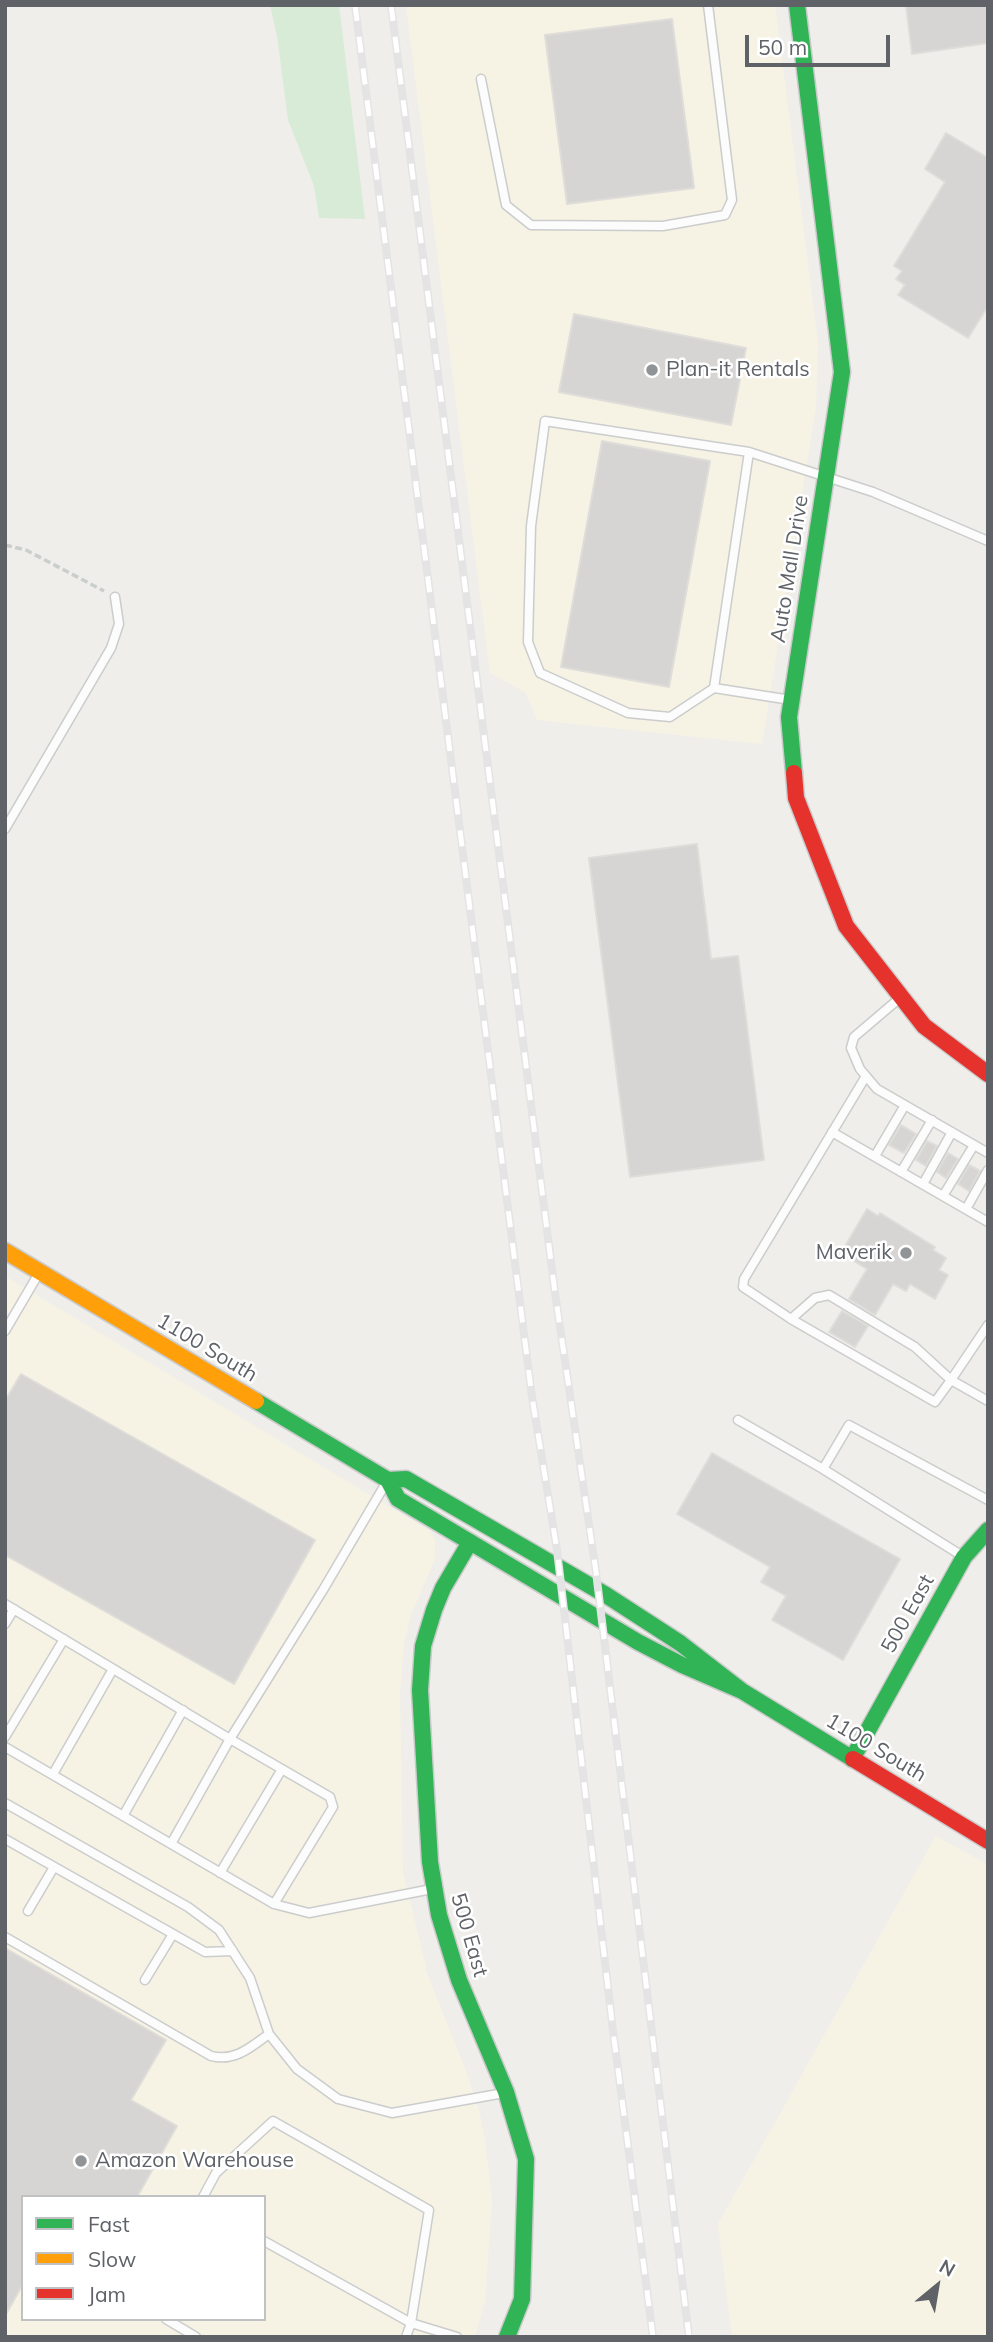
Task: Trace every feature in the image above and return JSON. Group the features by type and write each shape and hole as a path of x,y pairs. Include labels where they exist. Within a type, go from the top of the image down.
{"street":[{"name":"Auto Mall Drive","path":"796,5 842,372 789,717 796,798 846,926 924,1026 988,1074"},
{"name":"1100 South","path":"5,1251 387,1480 398,1499 470,1542 638,1642 742,1691"},
{"name":"1100 South","path":"387,1480 406,1479 548,1560 658,1628 742,1691 988,1841"},
{"name":"500 East","path":"852,1759 964,1557 988,1530"},
{"name":"500 East","path":"470,1542 443,1588 423,1646 420,1668 427,1835 433,1889 451,1960 506,2092 526,2159 522,2299 507,2337"}],"lane":[{"path":"481,79 506,205 531,225 663,226 725,215 732,200 708,5"},
{"path":"791,700 714,688 670,717 628,713 540,673 528,642 531,526 545,421 749,453 873,492 988,541"},
{"path":"714,688 749,453"},
{"path":"5,830 111,648 119,624 115,597"},
{"path":"901,998 854,1037 851,1048 866,1076 877,1088 988,1153"},
{"path":"866,1076 744,1279 743,1287 791,1319 935,1402 988,1325"},
{"path":"875,1156 905,1105"},
{"path":"901,1172 932,1120"},
{"path":"832,1132 988,1221"},
{"path":"923,1184 952,1132"},
{"path":"943,1196 974,1144"},
{"path":"966,1209 988,1170"},
{"path":"5,1331 40,1272"},
{"path":"791,1319 815,1298 829,1295 915,1347 951,1380 988,1401"},
{"path":"738,1420 823,1469 964,1557"},
{"path":"823,1469 849,1425 988,1500"},
{"path":"171,1844 230,1739 323,1590 387,1480"},
{"path":"5,1605 330,1797 333,1807 274,1905"},
{"path":"5,1624 14,1609"},
{"path":"5,1737 64,1639"},
{"path":"52,1774 113,1669"},
{"path":"123,1816 183,1710"},
{"path":"5,1747 274,1905 309,1913 433,1889"},
{"path":"220,1873 282,1769"},
{"path":"5,1803 188,1908 219,1930 250,1978 269,2034 297,2069 338,2099 392,2113 506,2092"},
{"path":"5,1839 205,1952 233,1951"},
{"path":"29,1911 54,1867"},
{"path":"145,1980 173,1934"},
{"path":"5,1937 211,2056 231,2058 244,2053 269,2034"},
{"path":"204,2195 216,2173 273,2121 429,2210 411,2323 406,2337"},
{"path":"266,2242 411,2323 457,2337"},
{"path":"169,2321 196,2337"}],"path":[{"path":"5,545 26,550 115,597"}],"shaded area":[{"path":"406,5 775,5 818,343 816,407 762,744 537,720 526,693 490,673"},
{"path":"5,1276 430,1531 435,1540 435,1559 411,1615 404,1643 400,1694 403,1872 425,1968 464,2066 479,2110 485,2140 492,2200 485,2301 475,2337 5,2337"},
{"path":"936,1836 988,1865 988,2337 732,2337 718,2224"}],"green space":[{"path":"270,5 339,5 365,219 319,218 314,186 288,120 277,36"}],"building":[{"path":"906,5 988,5 988,43 912,54"},
{"path":"672,19 694,188 567,204 545,35"},
{"path":"946,133 988,158 988,306 968,338 898,295 905,285 896,279 902,271 894,266 945,182 925,169"},
{"name":"Plan-it Rentals","path":"574,314 746,348 731,425 559,392"},
{"path":"602,441 710,461 669,687 561,667"},
{"path":"697,844 711,959 738,956 764,1160 630,1177 589,858"},
{"path":"901,1125 916,1134 904,1153 889,1145"},
{"path":"927,1141 937,1146 926,1166 916,1160"},
{"path":"948,1153 958,1159 946,1178 937,1172"},
{"path":"969,1165 980,1171 969,1191 958,1184"},
{"path":"867,1209 878,1216 880,1213 935,1247 933,1250 946,1258 939,1270 948,1275 935,1299 910,1284 906,1291 893,1284 875,1315 849,1299 867,1269 841,1253"},
{"path":"842,1311 868,1326 855,1347 829,1332"},
{"path":"21,1374 315,1540 234,1684 5,1555 5,1401"},
{"path":"712,1453 900,1559 843,1660 772,1620 786,1596 761,1582 770,1567 677,1514"},
{"name":"Amazon Warehouse","path":"5,1948 166,2040 131,2100 177,2126 138,2195 21,2195 21,2288 5,2316"}],"railway":[{"path":"355,5 532,1397 557,1550 613,2031 653,2337"},
{"path":"391,5 555,1293 596,1572 689,2337"}],"traffic: fast":[{"path":"794,773 789,717 842,372 797,5"},
{"path":"256,1401 388,1480 398,1499 470,1542 638,1642 742,1691"},
{"path":"388,1480 406,1479 606,1595 680,1643 742,1691 853,1759"},
{"path":"852,1759 964,1557 988,1530"},
{"path":"470,1542 443,1588 434,1610 423,1646 420,1690 430,1862 439,1915 459,1980 506,2092 526,2159 522,2299 507,2337"}],"traffic: slow":[{"path":"5,1251 256,1401"}],"traffic: jam":[{"path":"794,773 796,798 846,926 924,1026 988,1074"},
{"path":"853,1759 988,1841"}],"place":[{"name":"Plan-it Rentals","path":"652,370"},
{"name":"Maverik","path":"906,1253"},
{"name":"Amazon Warehouse","path":"81,2161"}]}
